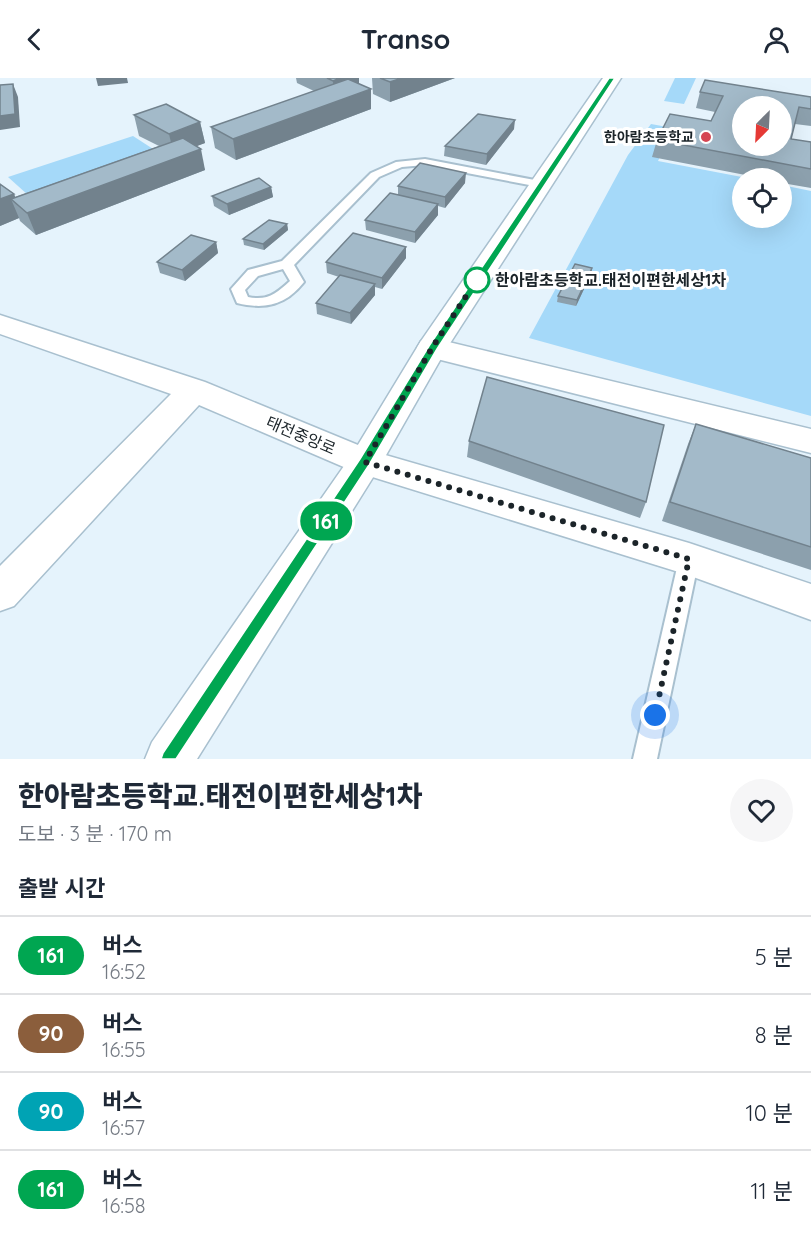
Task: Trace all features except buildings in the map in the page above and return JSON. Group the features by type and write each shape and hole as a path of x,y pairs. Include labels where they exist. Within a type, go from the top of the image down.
{"street":[{"path":"170,759 365,462 432,348 612,78"},
{"name":"태전중앙로","path":"0,324 194,390 365,462 689,559 811,602"},
{"path":"432,348 811,441"},
{"path":"0,593 194,390"}],"lane":[{"path":"287,264 375,175 400,164 425,162 540,184"},
{"path":"645,759 689,559"}],"shaded area":[{"path":"675,78 696,78 684,104 664,101"},
{"path":"651,124 673,128 658,161 732,175 732,228 792,228 792,187 811,191 811,416 529,338 628,155"},
{"path":"133,136 167,158 38,204 8,177"}],"bus line":[{"name":"161","path":"170,759 365,462 432,348 612,78"}],"place":[{"name":"한아람초등학교","path":"706,137"},
{"name":"한아람초등학교.태전이편한세상1차","path":"477,280"}],"route":[{"path":"477,280 480,275 432,348 365,462 689,559 655,715"}]}
